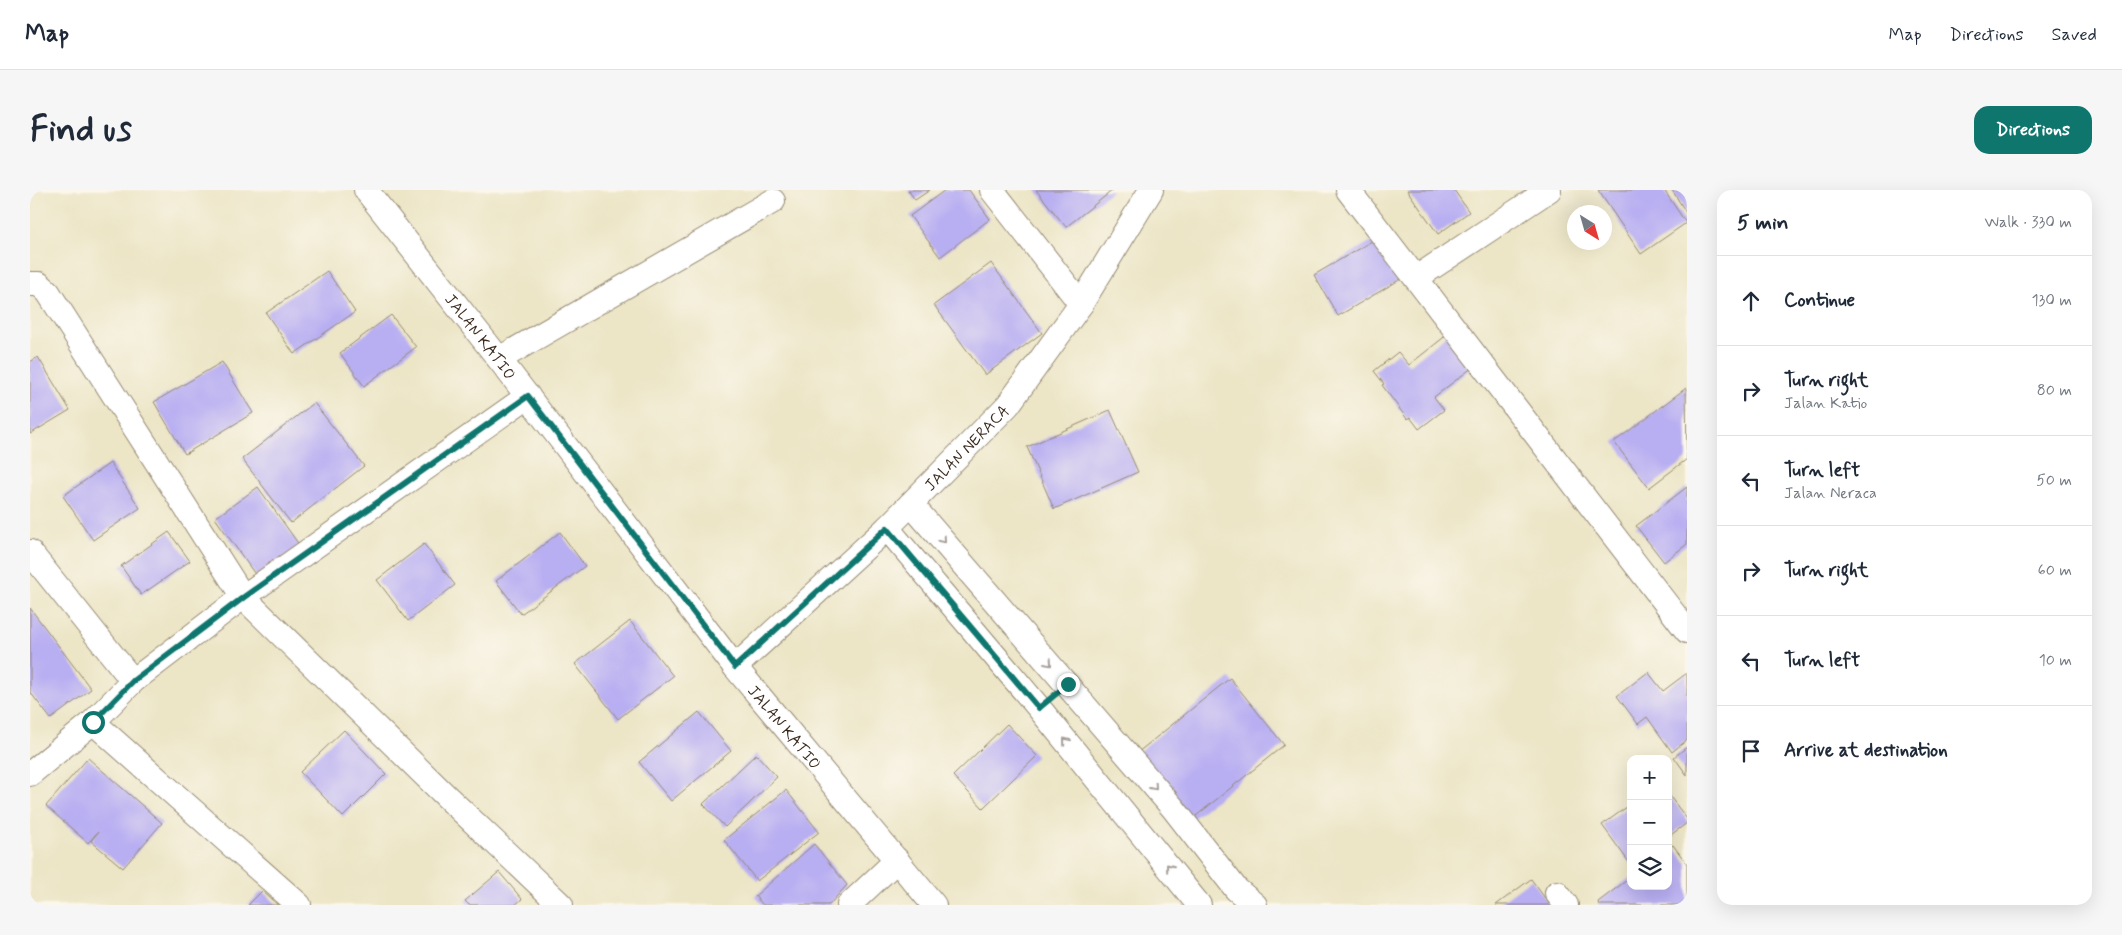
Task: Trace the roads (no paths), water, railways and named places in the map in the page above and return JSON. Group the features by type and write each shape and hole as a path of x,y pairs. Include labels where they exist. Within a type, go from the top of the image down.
{"street":[{"name":"JALAN KATIO","path":"366,190 528,396 735,667 934,905"},
{"path":"992,190 1080,304"},
{"name":"JALAN NERACA","path":"735,667 887,528 1008,406 1080,304 1151,190"},
{"path":"1348,190 1687,631"},
{"path":"1416,278 1550,190"},
{"path":"499,359 773,201"},
{"path":"30,284 39,284 48,292 244,597 446,796 561,905"},
{"path":"30,774 93,722 133,681 244,597 528,396"},
{"path":"911,504 1173,808 1236,889 1255,905"},
{"path":"887,528 1039,708 1199,905"},
{"path":"30,552 133,681"},
{"path":"1039,708 1068,684"},
{"path":"93,722 299,905"},
{"path":"849,905 897,860"}]}
